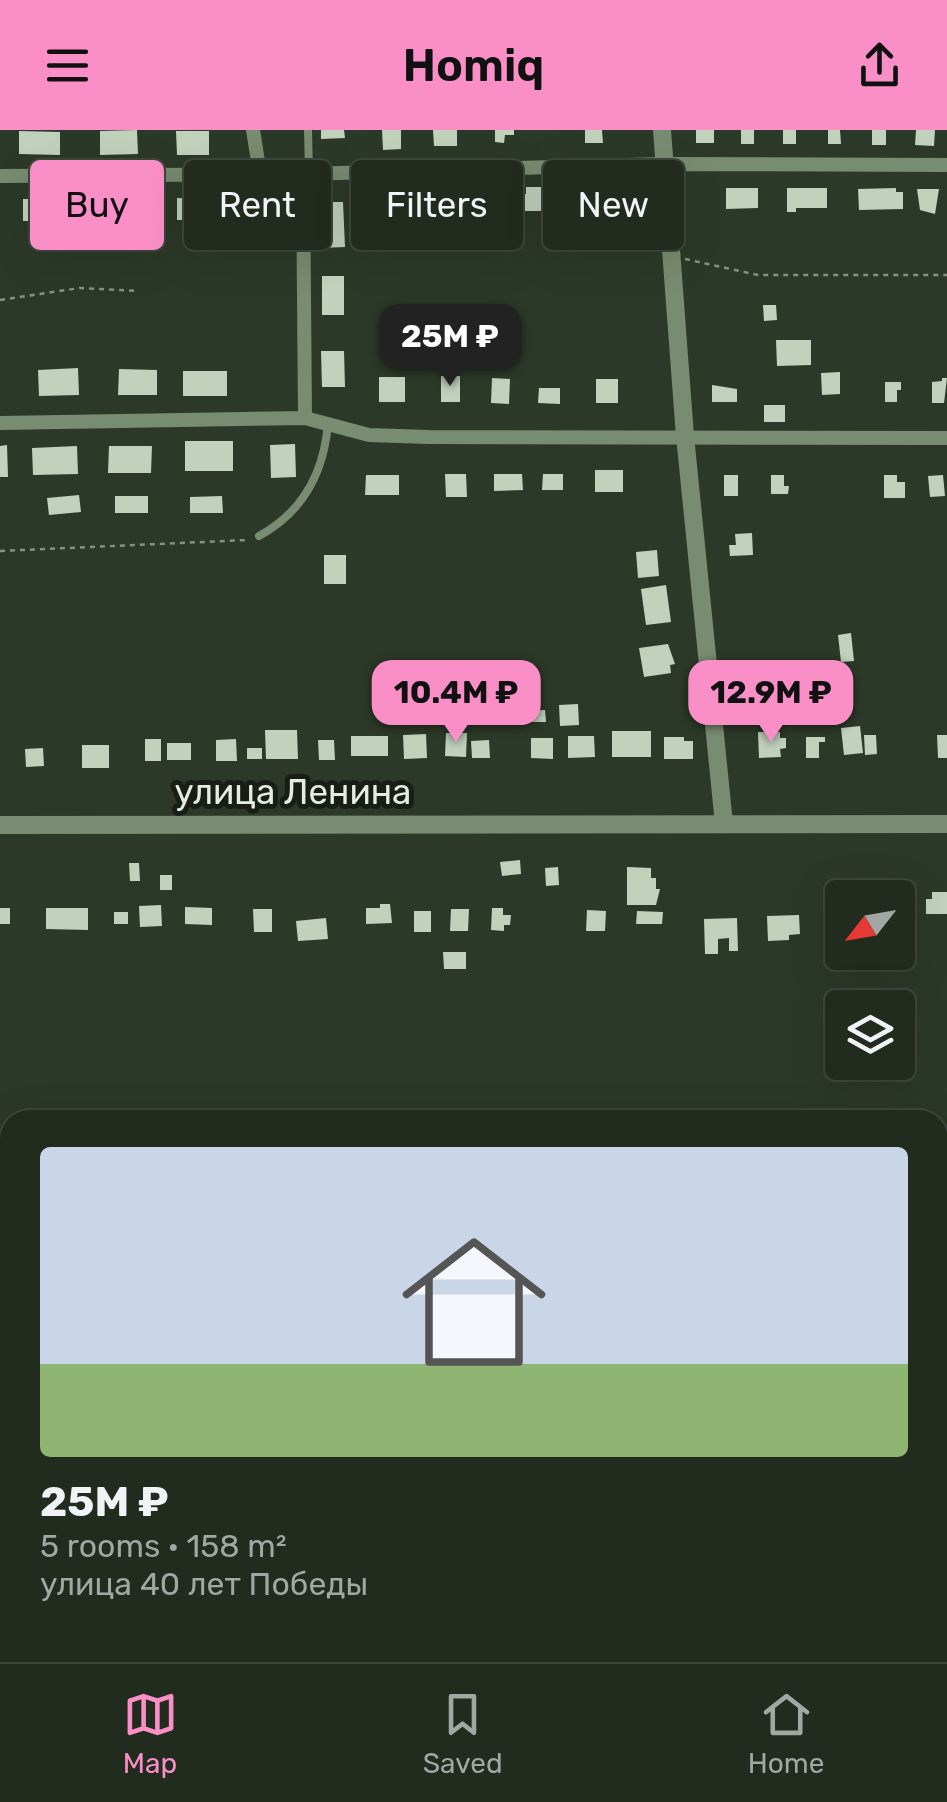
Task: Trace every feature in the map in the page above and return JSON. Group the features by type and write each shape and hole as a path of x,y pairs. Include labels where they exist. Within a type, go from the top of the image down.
{"street":[{"path":"254,130 258,160"},
{"path":"662,130 664,160"},
{"path":"684,164 947,165"},
{"path":"331,173 543,167"},
{"path":"0,176 184,175"},
{"path":"304,418 305,250"},
{"path":"671,250 724,824"},
{"path":"0,423 304,418 369,435 429,437 947,438"},
{"name":"улица Ленина","path":"0,825 947,824"}],"lane":[{"path":"307,160 308,130"},
{"path":"259,536 279,525 299,506 326,445 328,423"}],"path":[{"path":"671,256 758,275 947,274"},
{"path":"0,300 80,288 138,292"},
{"path":"0,551 229,543 259,536"}],"building":[{"path":"137,130 138,154 100,155 100,131"},
{"path":"321,130 344,130 345,138 321,139"},
{"path":"382,130 401,130 401,149 383,150"},
{"path":"433,130 457,130 457,146 434,146"},
{"path":"495,130 514,130 514,135 505,135 504,143 495,142"},
{"path":"585,130 602,130 603,143 585,143"},
{"path":"696,130 714,130 714,143 696,143"},
{"path":"741,130 754,130 754,144 741,144"},
{"path":"783,130 796,130 796,144 783,144"},
{"path":"828,130 840,130 841,144 828,144"},
{"path":"872,130 886,130 886,145 872,145"},
{"path":"916,130 935,130 934,146 915,145"},
{"path":"19,131 60,132 60,155 19,154"},
{"path":"176,131 209,131 209,155 177,155"},
{"path":"526,187 543,187 543,211 523,211"},
{"path":"726,188 758,188 758,208 726,209"},
{"path":"787,188 827,188 827,208 796,208 796,212 787,212"},
{"path":"896,188 896,192 903,192 903,209 859,210 858,189"},
{"path":"917,189 939,189 935,214 920,210"},
{"path":"177,198 184,198 184,220 177,220"},
{"path":"23,199 30,199 30,221 23,221"},
{"path":"331,202 343,202 345,247 331,248"},
{"path":"322,276 344,276 344,315 322,315"},
{"path":"763,305 776,305 777,320 764,321"},
{"path":"776,340 811,340 811,365 777,366"},
{"path":"321,351 344,351 345,387 322,387"},
{"path":"78,368 79,395 39,396 38,370"},
{"path":"119,369 157,370 157,395 118,395"},
{"path":"183,371 227,371 227,396 183,396"},
{"path":"840,372 840,394 822,395 821,373"},
{"path":"441,376 460,376 460,402 441,402"},
{"path":"379,377 405,377 405,402 379,402"},
{"path":"492,378 510,379 509,404 491,403"},
{"path":"947,378 944,403 932,403 932,382"},
{"path":"596,379 618,379 618,403 596,403"},
{"path":"885,382 901,382 897,402 885,402"},
{"path":"712,385 737,389 737,402 712,402"},
{"path":"539,388 560,388 560,404 538,403"},
{"path":"764,405 785,405 785,422 764,422"},
{"path":"185,441 233,441 233,471 185,471"},
{"path":"295,444 296,477 271,478 270,445"},
{"path":"7,445 8,477 0,477 0,446"},
{"path":"77,446 78,474 33,475 32,448"},
{"path":"109,446 152,446 151,473 108,473"},
{"path":"595,470 623,470 623,492 595,492"},
{"path":"445,474 466,474 467,497 446,497"},
{"path":"494,474 522,474 523,490 494,491"},
{"path":"543,474 563,474 563,490 542,490"},
{"path":"366,475 399,475 399,495 365,495"},
{"path":"724,475 738,475 738,496 724,496"},
{"path":"771,475 784,475 788,494 771,494"},
{"path":"884,475 897,475 897,482 905,482 905,498 884,498"},
{"path":"943,475 945,496 930,497 928,476"},
{"path":"79,495 81,512 49,515 47,498"},
{"path":"115,496 148,496 148,513 115,513"},
{"path":"222,496 223,513 190,513 190,497"},
{"path":"752,533 753,555 730,556 729,545 736,545 735,534"},
{"path":"657,550 659,576 638,578 636,552"},
{"path":"324,555 346,555 346,584 324,584"},
{"path":"666,585 671,622 646,625 641,589"},
{"path":"851,633 854,661 841,662 838,635"},
{"path":"668,644 675,664 670,665 671,673 644,677 639,648"},
{"path":"468,673 469,685 455,686 454,674"},
{"path":"845,675 847,694 830,697 827,677"},
{"path":"578,704 579,725 560,726 559,705"},
{"path":"518,705 518,711 545,710 546,722 508,722 507,706"},
{"path":"468,708 469,721 456,721 456,709"},
{"path":"475,710 490,710 490,725 475,725"},
{"path":"860,726 863,753 844,755 841,728"},
{"path":"265,730 297,730 298,759 266,759"},
{"path":"612,731 651,731 651,757 612,757"},
{"path":"758,732 780,732 780,738 786,738 786,748 780,749 781,757 759,758"},
{"path":"446,733 467,733 466,757 445,756"},
{"path":"426,734 427,758 404,759 403,735"},
{"path":"864,735 876,735 877,754 865,755"},
{"path":"937,735 947,735 947,758 938,758"},
{"path":"351,736 388,736 388,756 351,756"},
{"path":"568,736 594,736 595,757 568,758"},
{"path":"664,737 693,741 693,759 664,759"},
{"path":"806,737 825,737 825,742 819,742 819,758 806,758"},
{"path":"531,738 553,738 553,759 531,758"},
{"path":"145,739 161,739 161,761 145,761"},
{"path":"236,739 237,761 216,761 216,740"},
{"path":"318,740 334,740 335,760 319,760"},
{"path":"489,740 490,758 472,758 471,741"},
{"path":"167,743 191,743 191,760 167,760"},
{"path":"82,745 109,745 109,768 82,768"},
{"path":"43,748 44,766 26,767 25,749"},
{"path":"247,748 262,748 262,759 247,759"},
{"path":"520,860 521,874 502,876 500,862"},
{"path":"129,863 139,863 140,881 130,881"},
{"path":"558,867 559,885 546,886 545,868"},
{"path":"627,867 651,868 651,878 656,878 656,889 660,889 656,905 627,905"},
{"path":"160,875 172,875 172,890 160,890"},
{"path":"932,892 947,892 947,914 926,914 926,899 932,899"},
{"path":"380,904 390,904 392,923 366,924 366,908 380,908"},
{"path":"161,905 162,926 140,927 139,906"},
{"path":"185,907 212,908 212,925 185,924"},
{"path":"0,908 10,908 10,924 0,924"},
{"path":"46,908 88,908 88,930 46,929"},
{"path":"492,908 503,908 503,915 511,915 510,925 504,925 504,931 491,930"},
{"path":"253,909 272,909 272,932 254,932"},
{"path":"451,909 469,909 468,931 450,931"},
{"path":"587,910 606,911 605,931 586,931"},
{"path":"414,911 431,911 431,932 414,932"},
{"path":"637,911 663,912 662,924 636,924"},
{"path":"114,912 128,912 128,924 114,924"},
{"path":"799,915 800,934 789,935 789,940 768,941 767,916"},
{"path":"326,918 328,939 298,941 296,921"},
{"path":"737,918 738,951 729,951 729,938 718,939 718,954 705,954 704,919"},
{"path":"443,952 466,952 466,969 444,969"}]}
